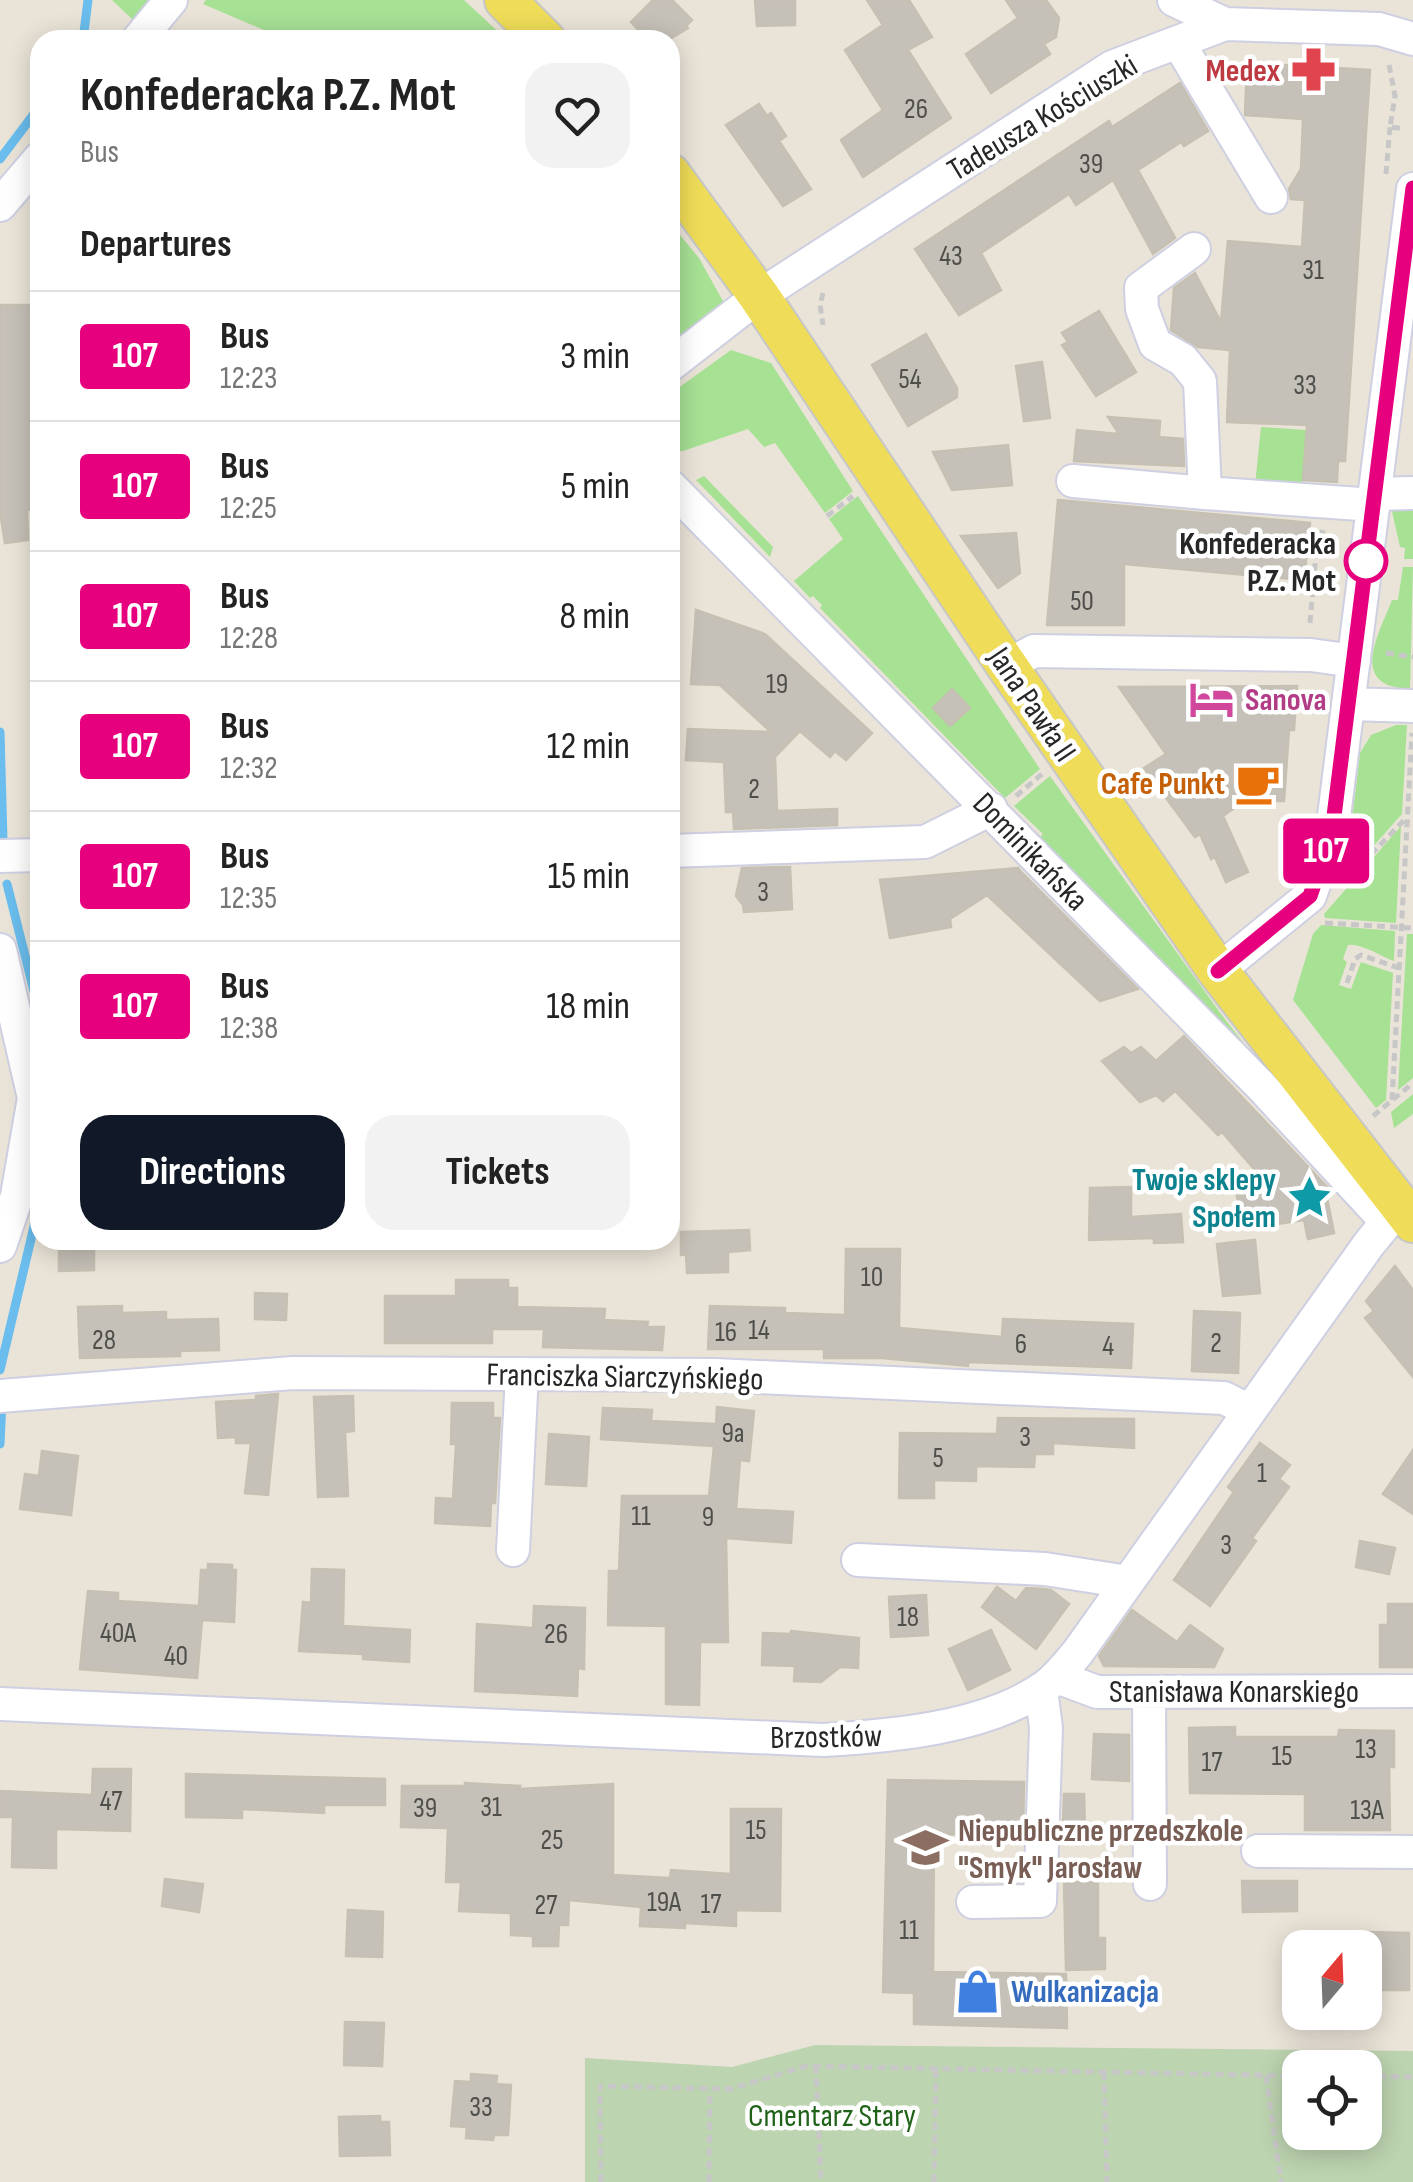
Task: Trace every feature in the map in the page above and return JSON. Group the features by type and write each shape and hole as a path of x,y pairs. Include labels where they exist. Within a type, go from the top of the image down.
{"main road":[{"path":"505,0 535,30"},
{"name":"Jana Pawła II","path":"680,188 759,296 1218,971 1402,1219"}],"street":[{"path":"146,30 172,0"},
{"path":"1174,0 1225,24"},
{"name":"Tadeusza Kościuszki","path":"759,296 1112,67 1225,24 1380,29 1413,39"},
{"path":"1178,42 1272,196"},
{"path":"0,205 30,170"},
{"path":"1218,971 1310,896 1332,832 1349,704 1363,656 1374,500 1407,287 1413,188"},
{"path":"1194,249 1141,288 1142,309 1154,344 1184,360 1200,381 1205,493"},
{"path":"680,358 759,296"},
{"path":"1073,481 1205,493 1374,500 1413,493"},
{"name":"Dominikańska","path":"680,496 998,806 1261,1086 1402,1219"},
{"path":"1008,666 1034,651 1363,656"},
{"path":"1349,704 1413,706"},
{"path":"680,850 924,842 998,806"},
{"path":"0,856 30,855"},
{"path":"0,950 30,1042"},
{"path":"0,1246 17,1196 30,1121"},
{"name":"Brzostków","path":"0,1704 822,1740 929,1729 980,1716 1049,1683 1128,1582 1248,1410 1402,1219"},
{"name":"Franciszka Siarczyńskiego","path":"0,1396 294,1373 715,1375 1224,1398 1248,1410"},
{"path":"512,1550 522,1374"},
{"path":"858,1560 1044,1569 1128,1582"},
{"path":"973,1902 1040,1901 1049,1683"},
{"name":"Stanisława Konarskiego","path":"1049,1683 1097,1692 1413,1692"},
{"path":"1149,1692 1150,1884"},
{"path":"1258,1851 1413,1852"}],"path":[{"path":"1384,60 1391,67 1395,96 1390,127 1405,129"},
{"path":"824,288 820,305 824,325"},
{"path":"827,516 856,494"},
{"path":"1363,656 1412,657"},
{"path":"1392,1100 1413,747"},
{"path":"998,806 1047,770"},
{"path":"1346,881 1407,817"},
{"path":"1312,922 1413,928"},
{"path":"1346,983 1361,956 1399,968"},
{"path":"1370,1118 1413,1083"},
{"path":"816,2066 821,2182"},
{"path":"601,2182 600,2086 731,2089 790,2068 816,2066 1282,2075"},
{"path":"934,2182 936,2069"},
{"path":"1104,2072 1108,2182"},
{"path":"1266,2075 1281,2182"},
{"path":"1382,2076 1413,2077"},
{"path":"710,2089 710,2182"}],"green space":[{"path":"112,0 150,0 133,20"},
{"path":"206,0 464,0 496,30 264,30 203,4"},
{"path":"680,235 699,258 724,303 680,337"},
{"path":"731,350 771,363 853,491 825,513 775,443 764,447 748,429 680,451 680,387"},
{"path":"1261,427 1306,430 1302,489 1255,485"},
{"path":"704,476 773,547 770,557 696,480"},
{"path":"858,496 1040,769 1005,798 820,608 822,605 794,581 843,539 829,519","holes":["952,690 969,708 950,726 933,708"]},
{"path":"1413,505 1413,559 1404,559 1405,548 1400,547 1391,507"},
{"path":"1403,567 1413,567 1410,689 1391,686 1379,679 1373,669 1375,643 1392,600 1398,600"},
{"path":"1407,725 1402,814 1345,878 1360,753 1371,735"},
{"path":"1050,776 1221,1014 1324,1147 1170,973 1038,839 1043,834 1014,806"},
{"path":"1401,826 1396,923 1325,918 1324,914"},
{"path":"1321,925 1395,931 1394,961 1348,945 1339,985 1351,989 1361,962 1393,973 1386,1100 1376,1108 1293,1000 1313,934"},
{"path":"1407,934 1413,934 1413,1078 1398,1090"},
{"path":"1413,1094 1413,1114 1394,1128 1391,1112"},
{"name":"Cmentarz Stary","path":"815,2045 1313,2050 1282,2050 1282,2150 1382,2150 1382,2051 1413,2051 1413,2182 585,2182 585,2058 732,2067"}],"building":[{"path":"653,0 672,0 692,20 680,33 639,30 631,22"},
{"path":"755,0 795,0 795,25 757,26"},
{"path":"867,0 909,0 932,37 908,50 951,118 863,177 841,140 883,110 845,50 883,25"},
{"path":"1006,0 1046,0 1059,18 1056,37 1044,44 1050,54 991,93 966,54 1018,18"},
{"path":"1247,63 1370,70 1345,461 1338,461 1337,482 1303,480 1307,425 1227,422 1230,350 1198,347 1171,330 1174,288 1195,273 1221,322 1228,241 1302,247 1305,200 1291,199 1289,189 1301,169 1303,119 1245,115"},
{"path":"1180,83 1208,131 1184,146 1181,142 1138,170 1175,238 1153,254 1113,180 1076,205 1069,194 981,253 1001,290 959,315 915,249 1109,121 1112,127"},
{"path":"759,104 767,116 771,113 786,136 779,141 811,189 783,206 726,125"},
{"path":"0,305 30,305 28,540 5,543 0,512"},
{"path":"1099,311 1136,372 1096,396 1062,345 1068,342 1062,333"},
{"path":"926,334 957,388 957,397 908,426 872,365"},
{"path":"1042,362 1050,418 1024,421 1016,366"},
{"path":"1108,417 1160,421 1159,437 1183,439 1184,466 1074,461 1077,430 1119,434"},
{"path":"1008,445 1012,485 952,490 933,452"},
{"path":"1058,500 1310,523 1304,580 1124,564 1124,625 1047,625"},
{"path":"1016,533 1020,573 998,588 961,536"},
{"path":"696,610 765,634 872,733 846,760 835,751 830,757 800,731 775,757 777,811 837,809 837,825 734,829 733,812 726,812 724,762 686,760 688,729 771,732 720,685 691,684"},
{"path":"1297,686 1294,730 1289,730 1284,801 1244,801 1223,816 1248,872 1226,882 1200,834 1195,837 1144,768 1166,754 1119,687"},
{"path":"952,689 970,708 950,726 933,708"},
{"path":"790,867 792,909 744,912 736,896 742,868"},
{"path":"1018,868 1138,989 1100,1001 987,895 950,919 951,927 890,938 880,880"},
{"path":"1184,1036 1331,1191 1326,1193 1334,1233 1308,1239 1304,1220 1243,1229 1237,1196 1273,1191 1222,1132 1218,1135 1175,1091 1163,1101 1156,1095 1140,1102 1102,1061 1124,1047 1131,1053 1141,1047 1156,1061"},
{"path":"1131,1187 1131,1217 1181,1214 1183,1242 1154,1243 1154,1238 1089,1240 1090,1188"},
{"path":"749,1230 750,1250 728,1252 728,1272 687,1273 686,1254 681,1255 681,1232"},
{"path":"1255,1240 1260,1293 1223,1296 1217,1244"},
{"path":"846,1249 900,1249 899,1328 1002,1337 1003,1319 1133,1324 1131,1368 968,1362 968,1366 882,1358 824,1358 824,1349 708,1349 710,1306 845,1315"},
{"path":"59,1250 94,1250 94,1270 59,1271"},
{"path":"1395,1266 1413,1290 1413,1377 1365,1318 1374,1311 1366,1301"},
{"path":"456,1280 508,1280 508,1288 517,1288 517,1307 605,1309 604,1320 648,1322 647,1327 664,1327 662,1350 543,1347 544,1329 492,1329 492,1343 385,1343 385,1296 456,1296"},
{"path":"255,1293 287,1294 286,1320 255,1319"},
{"path":"122,1306 122,1313 166,1312 166,1320 218,1319 219,1350 180,1351 180,1356 80,1358 78,1307"},
{"path":"1194,1311 1240,1313 1238,1373 1192,1371"},
{"path":"278,1394 268,1495 245,1493 251,1443 236,1443 236,1437 218,1438 216,1402 256,1400 256,1396"},
{"path":"353,1396 354,1431 345,1432 348,1496 318,1497 314,1397"},
{"path":"452,1403 493,1403 493,1418 500,1418 490,1526 435,1523 436,1498 453,1499 456,1444 451,1444"},
{"path":"717,1407 754,1411 749,1461 740,1460 736,1509 793,1512 791,1543 726,1538 728,1642 700,1642 699,1705 666,1704 666,1626 608,1625 609,1571 619,1571 622,1496 709,1496 714,1446 601,1439 603,1408 652,1410 651,1421 716,1424"},
{"path":"998,1418 1134,1419 1134,1448 1053,1443 1053,1454 1035,1454 1034,1467 976,1466 976,1481 934,1480 934,1498 899,1498 900,1433 997,1434"},
{"path":"549,1434 589,1437 586,1486 546,1484"},
{"path":"1260,1443 1290,1465 1279,1479 1289,1487 1210,1606 1174,1580 1234,1492 1228,1487"},
{"path":"1413,1450 1413,1514 1383,1494"},
{"path":"42,1451 78,1456 71,1515 20,1509 25,1474 39,1476"},
{"path":"1360,1541 1395,1548 1389,1574 1356,1567"},
{"path":"208,1564 232,1565 232,1570 236,1570 234,1622 202,1620 197,1678 80,1669 88,1591 118,1593 118,1601 199,1606 201,1570 208,1570"},
{"path":"312,1569 344,1570 343,1626 410,1630 409,1662 363,1659 363,1654 299,1651 303,1602 311,1603"},
{"path":"997,1587 1016,1601 1026,1588 1051,1590 1069,1604 1036,1649 982,1607"},
{"path":"926,1595 928,1635 891,1637 889,1597"},
{"path":"1388,1604 1413,1604 1413,1667 1380,1667 1380,1625 1388,1625"},
{"path":"534,1606 585,1608 584,1669 578,1668 577,1696 475,1691 477,1624 533,1628"},
{"path":"1132,1610 1177,1642 1190,1625 1223,1649 1214,1667 1104,1666 1099,1656"},
{"path":"991,1630 1010,1670 968,1690 949,1649"},
{"path":"791,1631 859,1638 858,1668 840,1667 821,1682 794,1681 795,1666 762,1665 763,1633"},
{"path":"1235,1727 1235,1737 1338,1737 1339,1730 1394,1731 1394,1767 1389,1767 1390,1830 1305,1830 1305,1794 1190,1793 1189,1728"},
{"path":"1094,1734 1129,1735 1129,1781 1092,1779"},
{"path":"93,1769 131,1769 130,1831 56,1829 56,1868 12,1867 13,1817 0,1817 0,1791 92,1795"},
{"path":"186,1774 385,1779 385,1805 324,1805 324,1813 242,1809 242,1818 186,1817"},
{"path":"888,1780 1024,1782 1023,1826 1011,1826 1011,1836 934,1834 933,1972 1066,1974 1067,2028 914,2024 914,1993 883,1992"},
{"path":"613,1784 613,1875 670,1878 671,1870 731,1874 731,1809 781,1809 780,1911 736,1910 736,1926 640,1926 641,1907 569,1900 568,1925 559,1925 558,1946 533,1946 533,1936 511,1935 511,1913 459,1911 461,1882 446,1882 448,1828 401,1827 402,1786 520,1786 519,1789"},
{"path":"1064,1794 1084,1794 1085,1827 1063,1827"},
{"path":"165,1879 203,1884 199,1912 162,1906"},
{"path":"1242,1881 1297,1881 1297,1911 1243,1912"},
{"path":"1064,1882 1098,1882 1098,1938 1105,1938 1105,1969 1066,1970"},
{"path":"348,1910 383,1912 382,1957 346,1956"},
{"path":"1382,1932 1409,1933 1409,1990 1382,1990"},
{"path":"345,2022 384,2023 382,2066 344,2065"},
{"path":"471,2074 497,2076 496,2084 511,2085 508,2135 494,2135 493,2140 466,2138 467,2127 451,2126 455,2081 471,2082"},
{"path":"380,2116 380,2122 389,2122 390,2155 340,2156 339,2117"}],"waterway":[{"path":"84,30 88,0"},
{"path":"0,159 30,119"},
{"path":"0,732 3,840"},
{"path":"7,884 30,975"},
{"path":"0,1370 30,1243"},
{"path":"0,1444 2,1401"}],"bus line":[{"name":"107","path":"1218,971 1310,896 1332,832 1413,188"}],"place":[{"name":"Medex","path":"1313,70"},
{"name":"Konfederacka P.Z. Mot","path":"1366,561"},
{"name":"Sanova","path":"1212,699"},
{"name":"Cafe Punkt","path":"1258,783"},
{"name":"Twoje sklepy Społem","path":"1309,1197"},
{"name":"Niepubliczne przedszkole \"Smyk\" Jarosław","path":"925,1848"},
{"name":"Wulkanizacja","path":"978,1991"}]}
